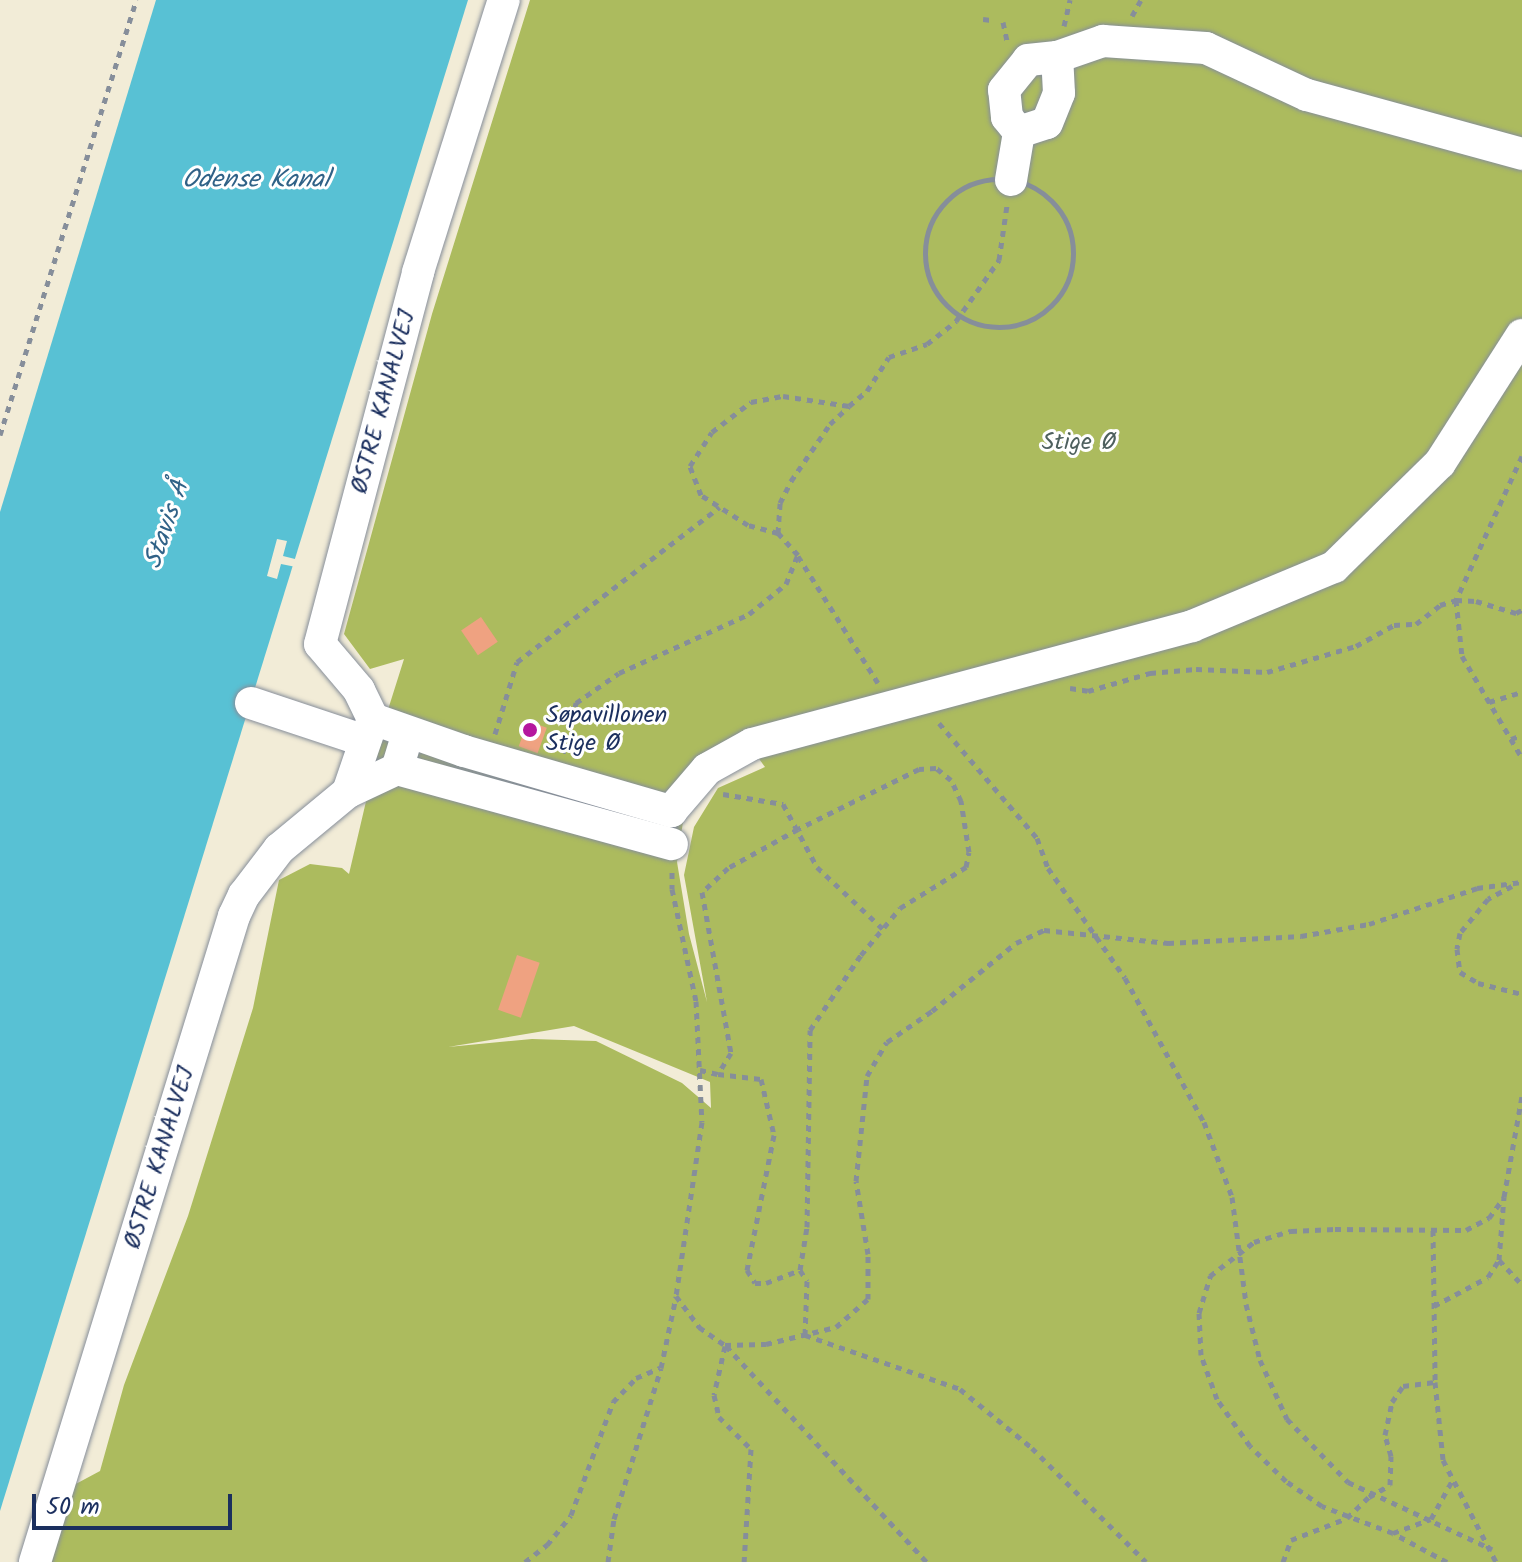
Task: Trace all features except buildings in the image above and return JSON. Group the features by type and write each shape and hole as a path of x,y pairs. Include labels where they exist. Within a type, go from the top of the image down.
{"street":[{"name":"ØSTRE KANALVEJ","path":"369,730 359,690 320,644 418,272 504,0"},
{"path":"1011,180 1019,132 1007,117 1004,90 1028,60 1057,57 1103,41 1206,48 1307,95 1522,154"},
{"path":"1019,132 1047,123 1059,93 1057,57"},
{"path":"251,703 369,730 408,733 671,811 707,769 752,744 1192,626 1334,567 1440,463 1522,335"},
{"path":"348,792 369,730"},
{"path":"408,733 397,769 672,844"},
{"name":"ØSTRE KANALVEJ","path":"35,1562 234,916 244,895 279,849 348,792 397,769"}],"path":[{"path":"0,435 136,0"},
{"path":"983,19 991,20"},
{"path":"989,180 1011,180 1038,191 1064,219 1073,256 1067,282 1053,304 1021,324 993,327 959,316 939,296 927,273 925,247 931,222 944,204 964,188 989,180"},
{"path":"778,533 780,503 791,481 830,424 867,391 889,357 927,344 959,316 999,260 1011,180"},
{"path":"849,406 783,396 751,402 712,432 690,466 701,495 748,525 778,533 798,555 906,705 1037,838 1048,868 1125,978 1204,1122 1232,1197 1246,1304 1260,1360 1287,1419 1348,1482 1492,1549"},
{"path":"1522,456 1456,600 1462,656 1522,758"},
{"path":"488,758 517,662 720,507"},
{"path":"556,779 576,703 619,673 749,614 786,584 798,555"},
{"path":"1065,685 1088,691 1150,673 1196,669 1267,672 1356,646 1394,625 1416,624 1440,605 1456,600 1476,601 1516,613 1522,610"},
{"path":"1489,702 1522,692"},
{"path":"1511,739 1522,735"},
{"path":"718,1074 731,1053 702,892 728,868 798,829 919,769 936,768 951,780 961,801 969,852 966,867 900,908 810,1030 807,1227 800,1270 807,1281 805,1335"},
{"path":"691,788 783,804 817,867 883,929"},
{"path":"608,1562 614,1519 661,1368 676,1296 702,1122 696,1001 672,889 672,844"},
{"path":"725,1345 766,1344 836,1327 868,1299 868,1254 856,1181 867,1076 887,1042 932,1011 1016,943 1044,930 1168,943 1301,936 1369,924 1477,888 1521,883"},
{"path":"1521,883 1488,899 1460,933 1457,949 1460,972 1478,983 1522,994"},
{"path":"700,1070 761,1079 774,1135 747,1270 749,1278 755,1283 766,1283 800,1270"},
{"path":"1434,1306 1488,1277 1499,1260 1504,1197 1522,1096"},
{"path":"1447,1562 1393,1533 1322,1506 1286,1481 1250,1446 1217,1399 1201,1355 1199,1313 1210,1276 1254,1242 1291,1231 1466,1230 1489,1218 1504,1197"},
{"path":"1433,1230 1435,1382 1443,1460 1492,1549 1496,1562"},
{"path":"1499,1260 1522,1285"},
{"path":"676,1296 699,1327 725,1345 927,1562"},
{"path":"805,1335 960,1389 1032,1448 1146,1562"},
{"path":"725,1345 714,1395 719,1417 751,1449 744,1562"},
{"path":"525,1562 547,1545 571,1515 613,1402 636,1378 661,1368"},
{"path":"1283,1562 1291,1540 1347,1518 1374,1494 1390,1485 1391,1456 1385,1435 1392,1402 1403,1386 1435,1382"},
{"path":"1393,1533 1431,1519 1452,1481"}],"green space":[{"name":"Stige Ø","path":"530,0 1522,0 1522,1562 49,1562 72,1486 100,1471 124,1385 188,1216 253,1008 279,880 310,864 342,868 349,874 386,716 404,659 370,669 344,634 432,314","holes":["749,745 765,767 718,788 694,827 684,875 707,1002 689,934 677,862 684,815","574,1026 710,1082 711,1108 682,1083 596,1041 532,1039 448,1047"]}],"water":[{"name":"Odense Kanal","path":"156,0 468,0 0,1511 0,512"}],"pier":[{"path":"277,539 287,541 283,556 299,560 296,567 281,564 277,579 267,576"}],"place":[{"name":"Søpavillonen Stige Ø","path":"530,730"}],"water label":[{"name":"Stavis Å","path":"168,525"}]}
